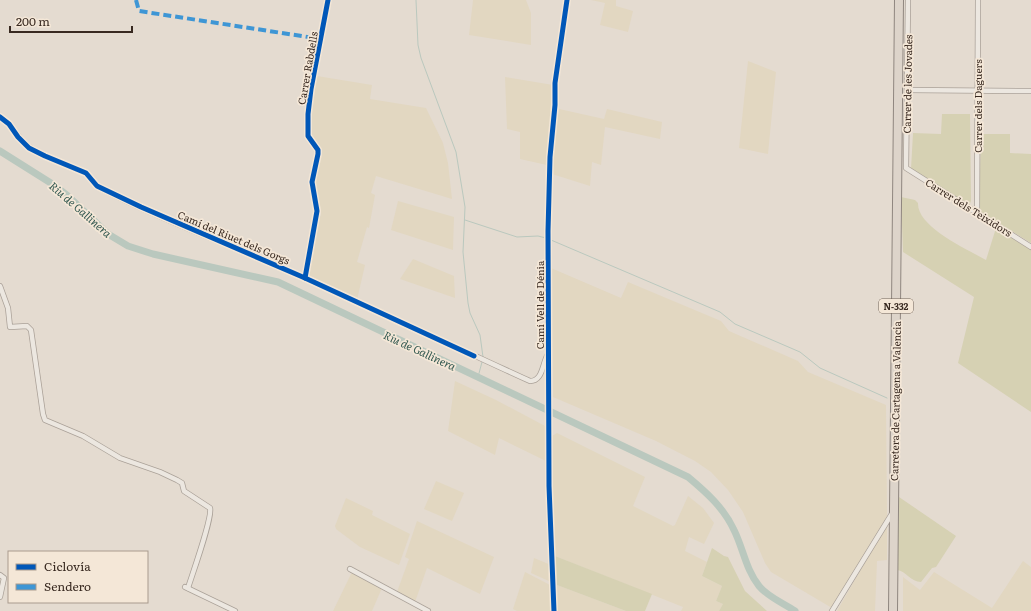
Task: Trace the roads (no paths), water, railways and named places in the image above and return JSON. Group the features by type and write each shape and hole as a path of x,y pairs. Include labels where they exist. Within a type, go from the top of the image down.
{"highway":[{"name":"Carretera de Cartagena a Valencia","path":"893,611 899,0"}],"street":[{"name":"Carrer Rabdells","path":"305,278 316,216 317,206 312,182 318,154 318,150 308,136 308,114 311,88 328,0"},
{"name":"Camí Vell de Dénia","path":"554,611 554,566 549,517 548,232 550,157 555,105 555,83 566,0"},
{"name":"Carrer de les Jovades","path":"906,168 908,0"},
{"name":"Carrer dels Daguers","path":"977,212 978,0"},
{"path":"907,90 1031,91"},
{"name":"Camí del Riuet dels Gorgs","path":"0,117 9,124 18,137 29,148 86,173 97,186 142,207 305,278 530,381 535,381 539,378 541,373 548,372"},
{"name":"Carrer dels Teixidors","path":"906,168 1031,247"},
{"path":"0,286 8,308 10,327 27,326 31,330 45,420 83,436 120,458 160,472 177,480 182,483 184,491 210,508 211,514 208,526 186,588 234,611"},
{"path":"541,373 548,354"},
{"path":"832,611 889,516 894,511"},
{"path":"350,569 428,611"},
{"path":"0,597 2,577"}],"waterway":[{"path":"416,0 418,45 421,58 456,152 465,207 463,252 468,303 470,313 480,335 483,357"},
{"name":"Riu de Gallinera","path":"0,151 54,185 68,196 108,234 128,246 153,254 278,282 688,477 708,495 730,522 751,573 759,586 771,597 795,611"},
{"path":"465,220 517,237 538,236 546,238"},
{"path":"551,240 720,312 735,324 800,352 820,368 887,398"},
{"path":"478,377 482,362"}]}
